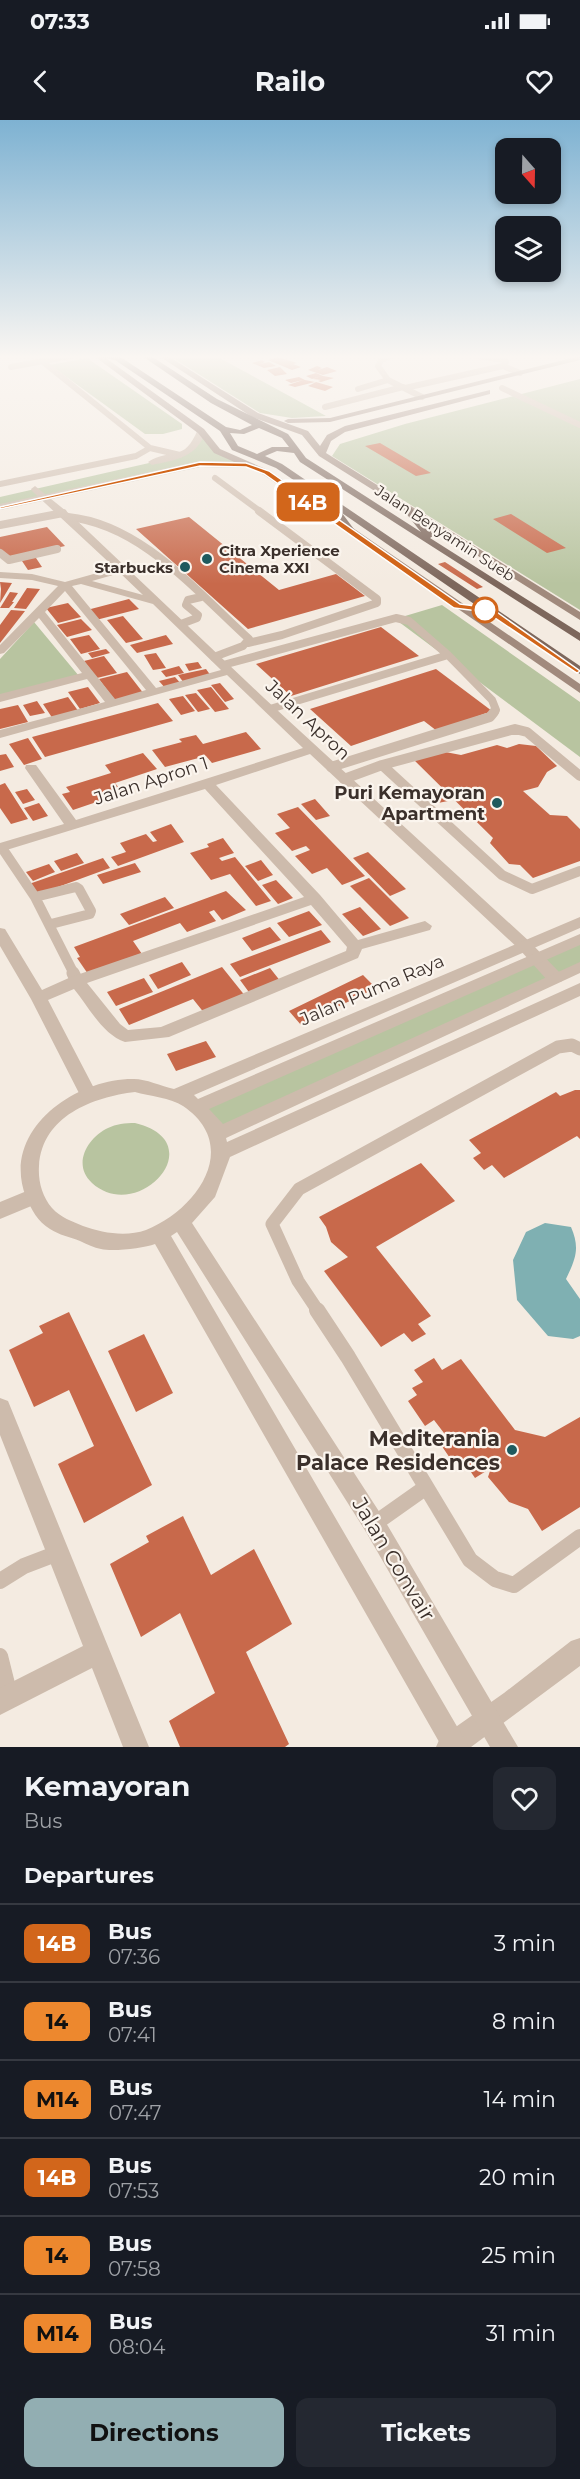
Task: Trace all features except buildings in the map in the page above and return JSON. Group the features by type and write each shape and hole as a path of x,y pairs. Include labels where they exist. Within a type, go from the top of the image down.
{"main road":[{"path":"202,432 217,451 267,473 580,689"},
{"path":"225,432 235,448 279,466 580,671"},
{"name":"Jalan Benyamin Sueb","path":"275,432 285,436 294,451 308,464 580,638"},
{"name":"Jalan Benyamin Sueb","path":"303,432 322,454 580,617"},
{"path":"322,454 323,445 329,437 340,432"},
{"path":"262,458 261,455 270,450 294,451"},
{"path":"326,497 351,532"},
{"path":"406,507 438,546"},
{"path":"457,606 488,610"}],"street":[{"path":"126,468 176,457 197,446 200,442 201,432"},
{"path":"0,496 206,463 246,465"},
{"path":"0,507 42,491"},
{"name":"Jalan Apron","path":"42,491 555,978"},
{"path":"0,651 65,585 123,569"},
{"path":"0,575 39,578 65,585 154,693"},
{"path":"82,580 158,602"},
{"path":"38,610 112,703"},
{"path":"0,734 154,693 223,665"},
{"path":"0,698 88,675"},
{"name":"Jalan Apron 1","path":"1,848 208,784 312,749"},
{"path":"31,768 73,826"},
{"path":"208,784 315,898 355,946"},
{"path":"39,998 77,981 315,898"},
{"name":"Jalan Puma Raya","path":"198,1106 530,952 580,922"},
{"path":"355,946 425,926"},
{"path":"0,933 39,998 88,1094"},
{"name":"Jalan Puma Raya","path":"179,1094 530,952 580,939"},
{"path":"77,981 114,1028 125,1035 163,1033 348,957 353,954 355,946"},
{"path":"218,1134 580,966"},
{"path":"221,1153 577,994"},
{"path":"135,1085 158,1087 179,1094 198,1106 213,1123 218,1134 221,1153 220,1170 213,1188 202,1204 181,1222 159,1233 121,1242 84,1237 53,1221 34,1196 29,1180 29,1163 34,1146 55,1115 88,1094 110,1087 135,1085"},
{"path":"0,1211 34,1196"},
{"name":"Jalan Convair","path":"181,1222 374,1524 505,1747"},
{"name":"Jalan Convair","path":"159,1233 453,1746"},
{"path":"0,1408 136,1747"},
{"path":"453,1746 580,1650"},
{"path":"5,1699 98,1652"}],"lane":[{"path":"132,432 149,445 148,450"},
{"path":"0,484 136,456 148,450 176,457"},
{"path":"215,478 377,599 377,603 282,635 248,643 223,665"},
{"path":"0,525 66,515 103,523 144,544 249,639 248,643"},
{"path":"0,553 9,560 57,549"},
{"path":"181,624 197,618 198,615 186,605 188,600 201,597"},
{"path":"223,665 396,618 409,621 448,655 492,700 496,710 490,717 331,767"},
{"path":"270,709 448,655"},
{"path":"344,779 382,765 515,729 527,732 580,776"},
{"path":"382,765 502,875 524,888 532,889 580,871"},
{"path":"1,848 51,924 77,981"},
{"path":"35,897 76,887 91,911 90,914 51,924"},
{"path":"580,1049 572,1045 558,1047 299,1189 272,1224 298,1281 348,1357 470,1560 495,1580 514,1585 580,1537"},
{"path":"374,1524 425,1488"},
{"path":"0,1581 24,1566 58,1552"},
{"path":"0,1656 5,1699"}],"green space":[{"path":"142,432 171,432 163,434"},
{"path":"202,432 210,444 246,465 220,463 0,507 0,497 171,458 188,452"},
{"path":"379,432 580,432 580,610 332,456 340,444"},
{"path":"442,605 580,702 580,757 395,619"},
{"path":"34,622 79,676 0,696 0,659"},
{"path":"580,939 580,971 218,1134 198,1106"},
{"path":"135,1123 158,1133 168,1146 168,1161 160,1176 147,1187 129,1194 110,1193 92,1183 86,1176 83,1168 85,1152 100,1132 121,1124"}],"water":[{"path":"545,1223 571,1227 575,1241 574,1259 566,1279 580,1299 580,1336 573,1339 548,1336 517,1300 513,1260 526,1232"}],"bus line":[{"name":"14B","path":"0,507 163,470 206,463 246,465 267,473 457,606 488,610 580,671"}],"place":[{"name":"Citra Xperience Cinema XXI","path":"207,559"},
{"name":"Starbucks","path":"185,567"},
{"name":"Puri Kemayoran Apartment","path":"497,803"},
{"name":"Mediterania Palace Residences","path":"512,1450"}]}
